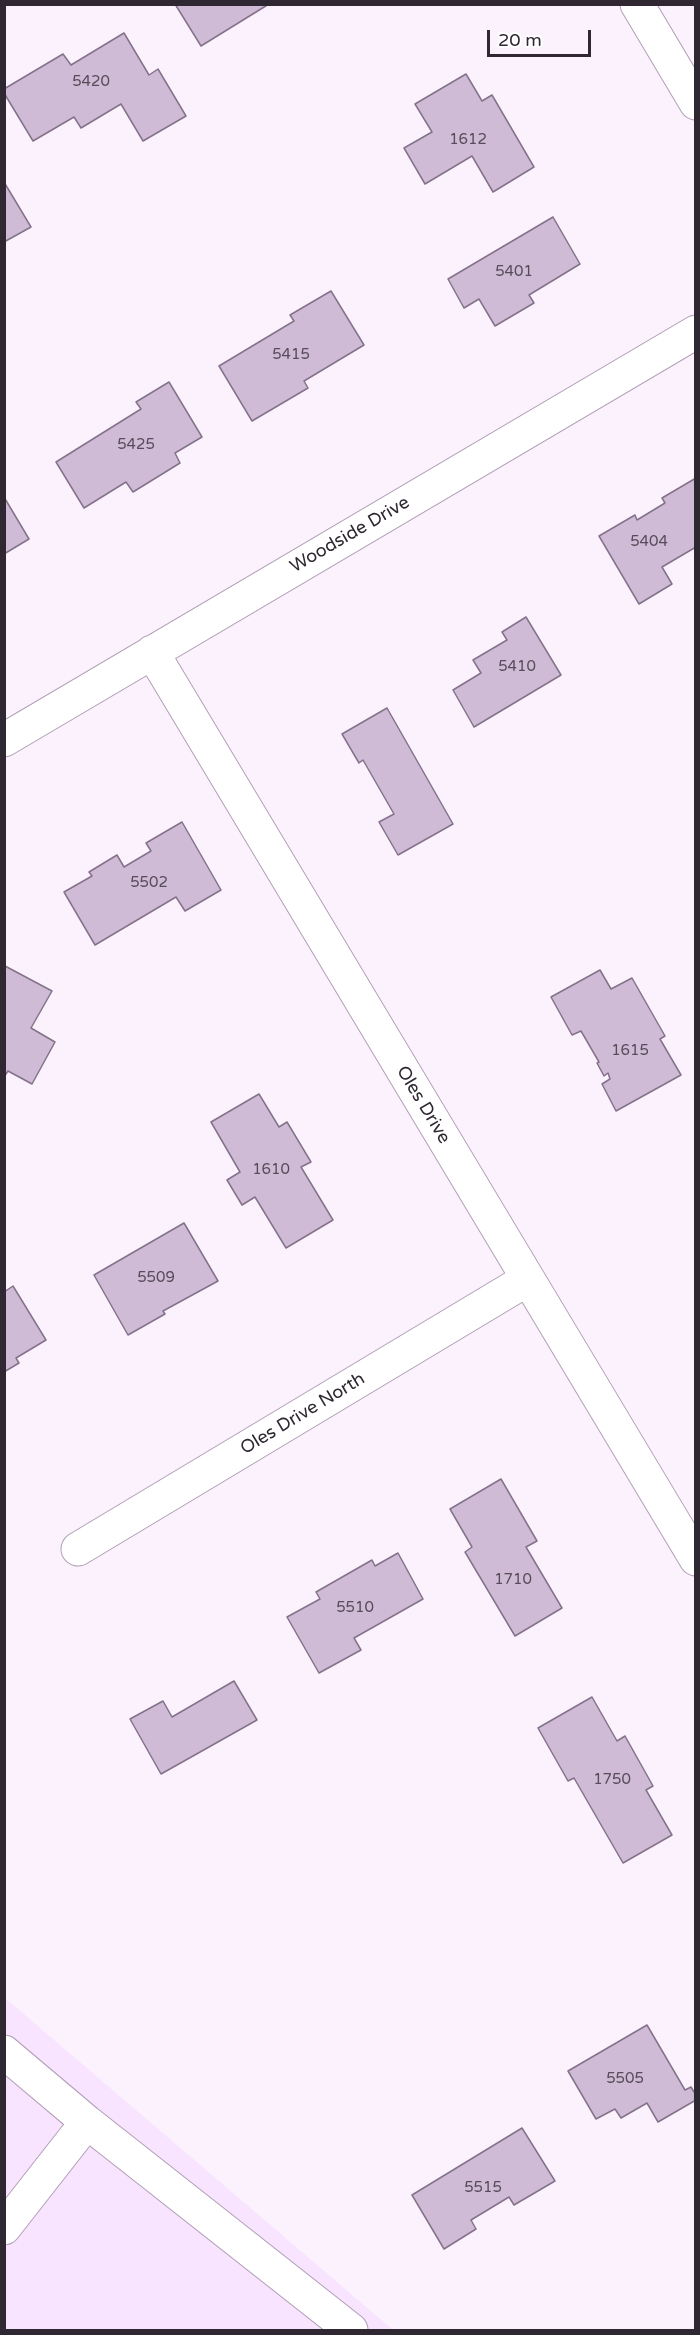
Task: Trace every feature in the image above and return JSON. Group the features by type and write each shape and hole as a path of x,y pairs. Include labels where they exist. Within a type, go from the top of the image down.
{"street":[{"path":"637,4 696,102"},
{"name":"Woodside Drive","path":"4,740 696,332"},
{"name":"Oles Drive","path":"152,652 696,1559"},
{"name":"Oles Drive North","path":"78,1549 528,1279"},
{"path":"4,2052 87,2122 351,2331"},
{"path":"4,2228 87,2122"}],"shaded area":[{"path":"5,1998 393,2330 5,2330"}],"building":[{"path":"175,4 269,4 201,46"},
{"path":"124,33 149,75 158,69 186,116 143,141 121,104 81,128 74,117 33,141 4,93 4,89 63,54 71,65"},
{"path":"466,74 482,101 492,95 534,167 493,192 472,156 425,184 404,148 432,132 415,104"},
{"path":"4,182 31,227 4,242"},
{"path":"553,217 580,264 529,295 534,303 495,326 479,299 464,308 448,279"},
{"path":"331,291 364,345 304,381 308,388 252,421 219,366 294,321 290,315"},
{"path":"169,382 202,437 175,453 180,463 133,492 126,482 84,508 56,462 141,409 136,402"},
{"path":"696,478 696,547 662,567 672,584 639,604 599,536 635,515 637,520 665,503 662,498"},
{"path":"4,497 29,539 4,554"},
{"path":"526,617 561,675 474,727 453,690 481,673 473,660 507,640 502,632"},
{"path":"387,708 453,824 398,855 379,822 394,814 363,760 359,763 342,734"},
{"path":"182,822 221,890 185,911 176,897 95,945 64,892 92,876 89,872 117,855 124,867 151,851 146,843"},
{"path":"5,966 52,991 31,1028 55,1042 32,1084 8,1071 4,1077"},
{"path":"600,970 611,989 632,978 665,1036 660,1039 681,1075 616,1111 602,1084 610,1079 608,1073 604,1076 597,1063 599,1062 581,1031 572,1035 551,997"},
{"path":"259,1094 279,1127 287,1122 311,1162 301,1167 333,1220 286,1248 255,1197 242,1205 227,1180 240,1172 211,1122"},
{"path":"184,1223 218,1281 163,1311 165,1314 128,1335 94,1275"},
{"path":"13,1286 46,1340 16,1358 19,1363 4,1372 4,1292"},
{"path":"501,1479 537,1541 526,1547 562,1608 515,1636 465,1552 472,1547 450,1509"},
{"path":"398,1553 423,1599 354,1638 361,1650 319,1673 287,1617 320,1599 316,1592 372,1560 375,1566"},
{"path":"234,1681 257,1720 161,1774 130,1719 163,1701 172,1717"},
{"path":"592,1697 617,1741 625,1736 653,1786 646,1790 672,1835 623,1863 574,1778 568,1781 538,1728"},
{"path":"647,2025 685,2090 691,2087 696,2100 658,2122 647,2103 621,2118 615,2109 596,2119 568,2071"},
{"path":"522,2128 555,2181 514,2205 509,2197 471,2220 476,2229 444,2249 412,2195"}]}
